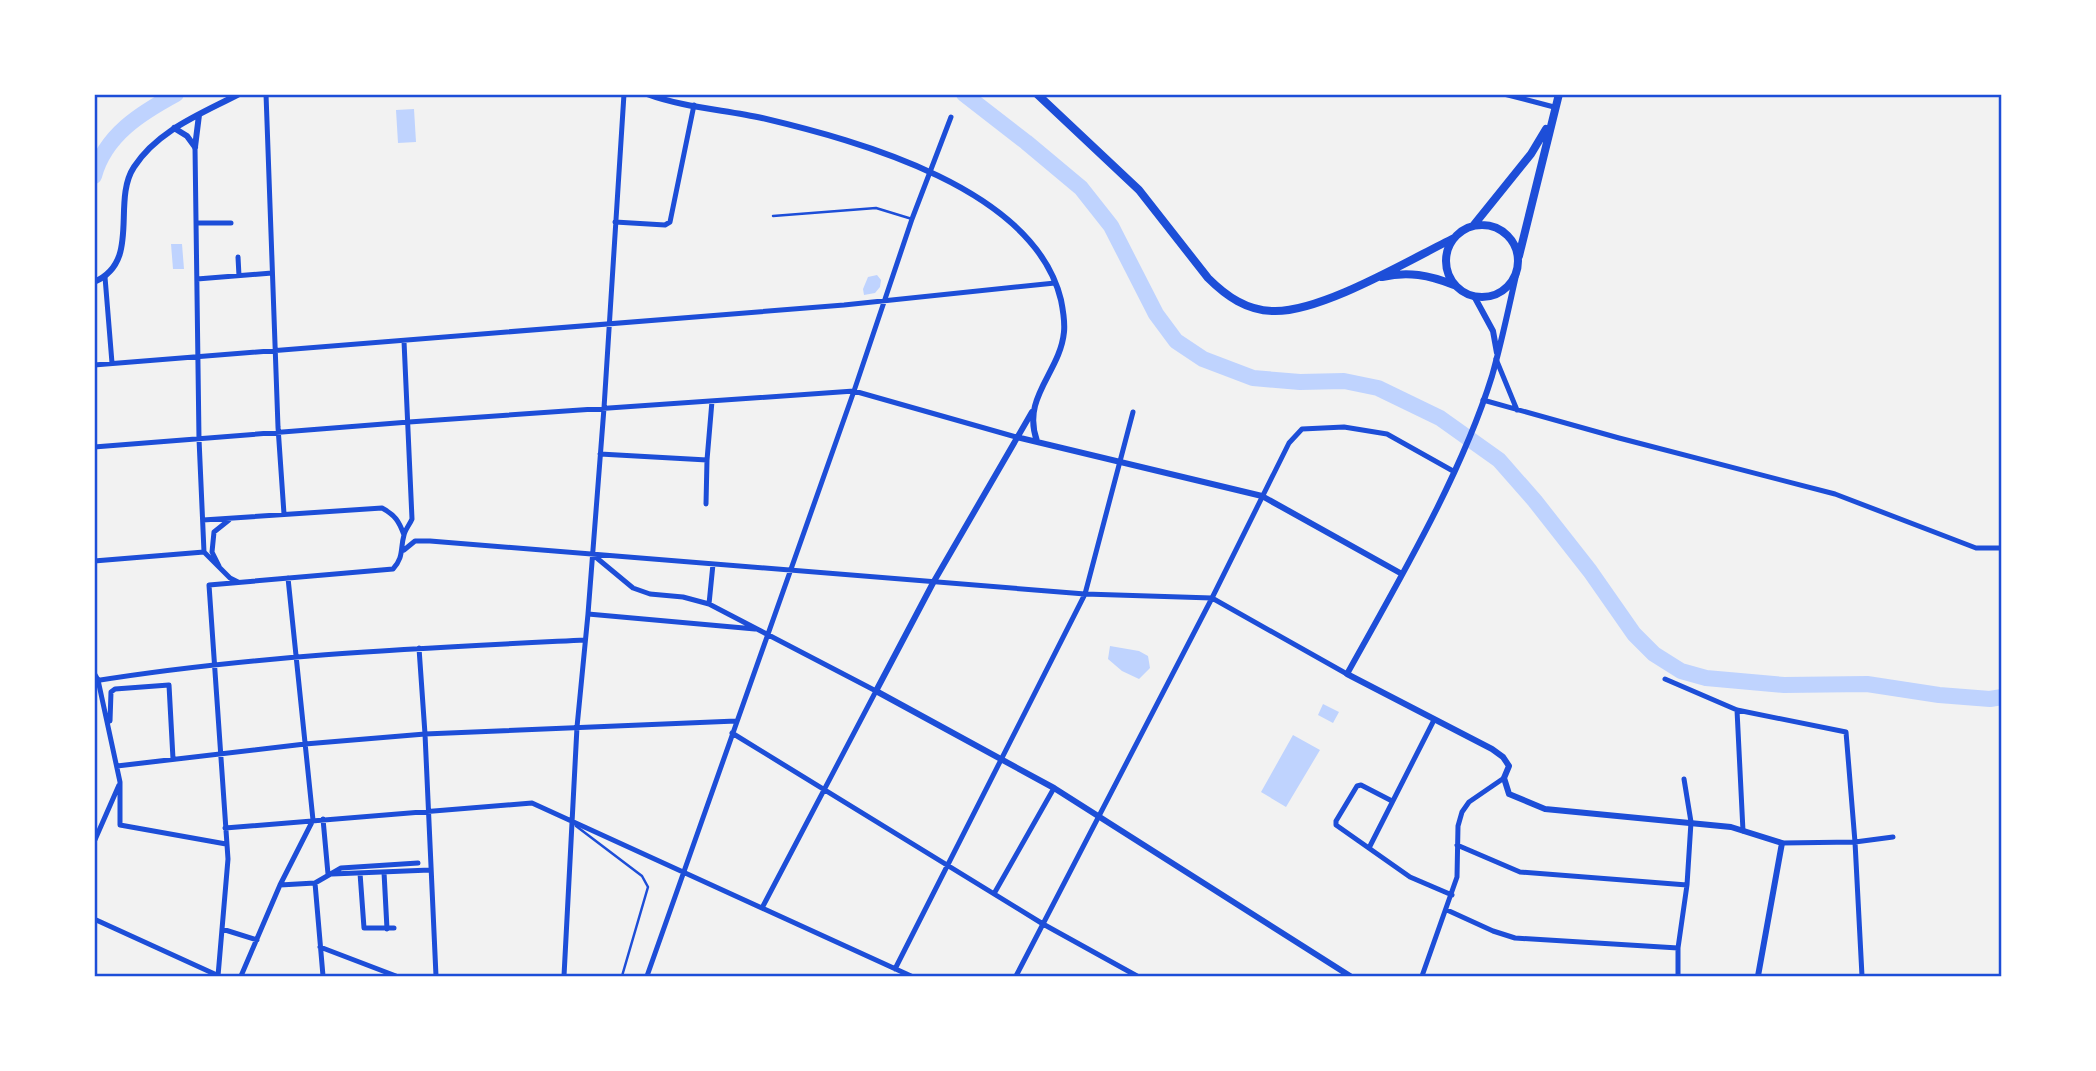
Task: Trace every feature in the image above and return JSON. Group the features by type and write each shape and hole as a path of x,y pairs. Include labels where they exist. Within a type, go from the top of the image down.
{"main road":[{"path":"1037,94 1121,171 1156,209 1208,278 1235,301 1253,308 1274,311 1297,308 1327,299 1372,279 1473,226 1498,228 1508,236 1518,259"},
{"path":"1372,279 1414,273 1455,285 1474,296 1495,295 1505,289 1517,271 1559,94"},
{"path":"1473,226 1531,154 1551,120"},
{"path":"1454,238 1446,257 1449,277 1455,285"}],"street":[{"path":"94,282 105,277 115,267 121,253 127,182 148,150 174,128 239,94"},
{"path":"266,94 278,433 284,514"},
{"path":"564,976 577,727 604,408 624,94"},
{"path":"648,94 762,118 833,137 929,171 1001,215 1025,238 1043,260 1055,283 1064,316 1064,333 1032,412 933,583 762,908"},
{"path":"1504,94 1555,107"},
{"path":"615,222 666,225 670,222 694,105"},
{"path":"199,116 195,146 199,439 204,552 230,578 239,582"},
{"path":"646,976 854,391 929,171 951,117"},
{"path":"174,128 187,136 195,146"},
{"path":"197,223 230,223"},
{"path":"238,257 239,276"},
{"path":"1347,674 1402,574 1477,417 1497,357 1517,271"},
{"path":"197,279 272,273"},
{"path":"105,277 112,363"},
{"path":"94,365 276,352 1055,283"},
{"path":"1474,296 1493,331 1497,357 1517,410"},
{"path":"404,341 412,519 404,535"},
{"path":"94,447 854,391 1016,437 1262,496 1402,574"},
{"path":"1483,400 1835,494 1976,548 2001,548"},
{"path":"706,504 712,401"},
{"path":"1032,412 1032,429 1037,442"},
{"path":"895,969 1085,594 1133,412"},
{"path":"1016,976 1212,598 1289,443 1302,429 1344,427 1387,434 1453,471"},
{"path":"600,454 707,460"},
{"path":"202,520 382,508 400,523 404,535 404,550"},
{"path":"219,566 212,552 214,532 232,518"},
{"path":"94,919 218,976 228,859 209,585 393,569 404,550 415,541 430,541 933,583 1085,594 1212,598 1347,674 1492,749 1510,766 1504,778 1469,802 1462,812 1457,845 1457,877 1422,976"},
{"path":"94,561 204,552"},
{"path":"592,554 633,588 650,594 683,597 709,604 1054,788 1350,976"},
{"path":"709,604 713,564"},
{"path":"241,976 280,885 313,820 288,579"},
{"path":"588,614 758,629"},
{"path":"96,681 296,658 419,648 585,640"},
{"path":"419,648 436,976"},
{"path":"94,673 120,782 120,825 226,844"},
{"path":"1665,679 1737,710 1846,732 1862,976"},
{"path":"109,727 111,692 115,689 169,685 173,760"},
{"path":"1737,710 1744,831"},
{"path":"1369,848 1434,720"},
{"path":"117,766 305,744 425,734 736,721"},
{"path":"732,733 1043,923 1137,976"},
{"path":"1504,778 1510,794 1545,809 1731,827 1782,844 1855,842 1893,837"},
{"path":"1678,976 1678,948 1687,885 1691,822 1684,779"},
{"path":"94,842 120,782"},
{"path":"1392,801 1361,785 1357,786 1336,821 1339,827 1410,877 1452,895"},
{"path":"995,892 1054,788"},
{"path":"225,828 532,803 911,976"},
{"path":"323,819 328,874"},
{"path":"1758,976 1782,844"},
{"path":"1457,845 1521,872 1687,885"},
{"path":"280,885 315,883 341,868 418,863"},
{"path":"328,874 430,870"},
{"path":"360,873 365,928 391,928 384,872"},
{"path":"315,883 323,976"},
{"path":"1447,909 1493,931 1515,938 1678,948"},
{"path":"222,929 257,940"},
{"path":"320,947 396,976"}],"lane":[{"path":"774,216 876,208 912,219"},
{"path":"572,823 642,876 648,887 622,976"}],"water":[{"path":"414,109 416,142 398,143 396,110"},
{"path":"171,244 182,244 184,269 173,269"},
{"path":"877,275 881,280 880,287 875,293 864,295 863,289 868,277"},
{"path":"1110,646 1139,651 1148,656 1150,668 1139,679 1122,671 1108,659"},
{"path":"1323,704 1339,712 1333,723 1318,715"},
{"path":"1293,735 1320,750 1286,807 1261,792"}],"waterway":[{"path":"94,176 99,161 116,137 138,117 176,94"},
{"path":"964,94 1081,188 1111,226 1156,314 1176,341 1203,359 1253,378 1300,382 1344,381 1378,388 1440,418 1499,460 1590,571 1634,634 1654,654 1681,671 1706,678 1784,685 1867,684 1939,695 1990,699 2002,697"}]}
